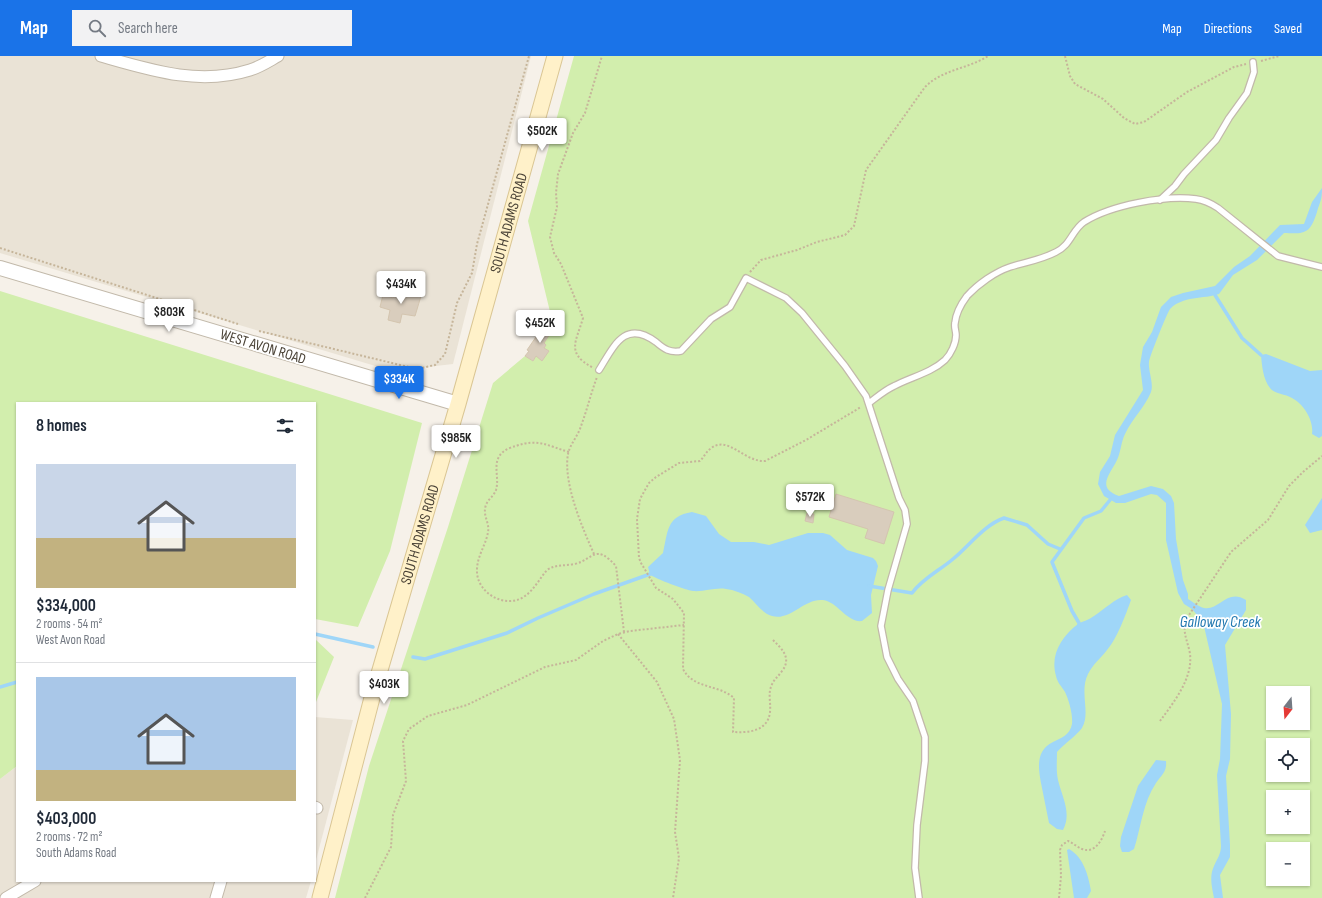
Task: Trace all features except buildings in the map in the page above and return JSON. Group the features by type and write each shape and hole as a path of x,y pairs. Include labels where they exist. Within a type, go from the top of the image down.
{"main road":[{"name":"SOUTH ADAMS ROAD","path":"320,898 373,694 458,404 555,56"}],"street":[{"path":"101,56 148,70 189,77 224,76 252,70 278,56"},
{"name":"WEST AVON ROAD","path":"0,268 458,404"},
{"path":"6,898 33,882"},
{"path":"216,898 220,882"}],"lane":[{"path":"1160,200 1175,186 1187,170 1216,140 1229,118 1247,93 1254,72 1253,62"},
{"path":"869,403 895,386 936,367 946,359 952,349 956,337 954,325 961,303 981,283 1008,268 1057,252 1066,247 1084,222 1122,207 1160,200 1196,198 1209,202 1284,259 1322,267"},
{"path":"599,370 620,339 630,334 643,334 671,351 681,350 704,325 730,307 746,278 786,298 802,313 845,366 869,403 878,435 907,517 907,524 888,590 881,626 887,657 898,679 913,701 925,737 925,761 916,825 915,868 919,898"}],"path":[{"path":"254,330 417,369 426,368 440,361 445,354 457,303 472,273 477,244 529,56"},
{"path":"602,56 585,113 573,133 558,174 556,193 557,207 550,237 554,253 561,264 583,318 574,343 575,351 579,358 599,370 581,426 569,452 567,469 570,486 587,539 594,554 611,561 616,566 624,632"},
{"path":"746,278 761,260 797,250 817,242 837,238 850,231 854,226 866,170 925,87 947,72 977,62 988,56"},
{"path":"1064,56 1070,76 1075,84 1102,99 1124,118 1135,124 1144,122 1166,105 1234,67 1279,56"},
{"path":"0,248 239,325"},
{"path":"773,640 784,652 786,662 771,688 768,718 763,726 756,730 750,732 733,732 734,698 726,692 694,681 686,674 683,669 684,613 673,599 656,588 651,582 639,558 638,512 645,490 656,477 679,464 700,461 709,450 722,443 728,445 748,458 757,461 765,461 806,440 869,403"},
{"path":"569,452 534,441 509,448 498,457 496,464 495,491 486,505 485,512 489,531 478,559 477,575 480,584 488,594 499,600 513,600 525,596 551,567 575,564 594,554"},
{"path":"1160,721 1175,699 1187,676 1190,654 1184,627 1190,614 1217,569 1231,552 1268,520 1289,486 1322,456"},
{"path":"365,898 391,846 394,815 406,781 402,741 409,729 428,716 467,705 545,668 576,660 603,641 618,634 684,624"},
{"path":"618,634 657,682 674,719 680,760 675,832 679,858 673,898"},
{"path":"1059,898 1061,876 1060,850 1062,845 1068,841 1082,849 1088,850 1100,843 1105,831"}],"shaded area":[{"path":"0,56 531,56 453,364 392,371 0,253"},
{"path":"316,717 353,720 316,860"},
{"path":"16,767 16,882 311,882 306,898 0,898 0,779"}],"green space":[{"path":"574,56 1322,56 1322,898 335,898 369,766 448,527 493,383 525,356 533,361 536,356 542,360 549,351 544,348 546,345 544,343 557,323 552,320 528,221"},
{"path":"0,291 422,423 390,551 358,627 316,619 316,402 16,402 16,767 0,779"},
{"path":"316,640 334,657 316,702"}],"water":[{"name":"Galloway Creek","path":"1322,188 1321,201 1309,229 1302,233 1284,233 1257,260 1233,275 1219,294 1187,300 1170,309 1149,362 1152,385 1151,392 1125,434 1117,460 1109,475 1106,485 1112,493 1119,496 1151,486 1163,489 1171,496 1174,503 1176,539 1188,599 1204,608 1214,606 1228,598 1239,597 1246,600 1246,610 1225,645 1231,714 1230,759 1226,776 1230,857 1220,875 1223,898 1214,898 1211,882 1212,874 1221,849 1217,775 1220,759 1222,704 1203,622 1192,609 1184,604 1178,593 1166,540 1166,503 1157,495 1151,494 1125,503 1116,503 1104,496 1098,484 1100,472 1110,456 1115,435 1143,390 1140,365 1143,347 1152,332 1161,307 1171,297 1215,286 1234,267 1250,256 1280,225 1304,224 1312,202"},
{"path":"1266,354 1310,371 1322,370 1322,436 1319,438 1312,434 1310,418 1300,404 1289,397 1274,392 1266,381 1263,372 1261,355"},
{"path":"1322,498 1322,530 1310,533 1305,525"},
{"path":"692,512 706,516 719,534 731,542 754,542 769,545 808,533 823,533 830,535 847,550 873,558 878,566 871,595 872,613 862,621 857,621 847,616 833,604 823,600 816,600 791,613 779,617 772,616 762,611 749,597 729,589 693,591 653,577 648,567 663,553 668,532 673,521 683,514"},
{"path":"1127,595 1131,600 1118,633 1111,645 1088,674 1085,688 1085,716 1082,728 1057,752 1057,777 1067,817 1063,830 1057,829 1049,823 1040,779 1039,765 1042,752 1046,746 1067,733 1072,724 1068,699 1056,676 1055,661 1058,647 1072,629 1078,624"},
{"path":"1156,760 1166,761 1165,770 1148,798 1134,849 1129,852 1122,852 1120,846 1121,837 1138,786"},
{"path":"1069,849 1082,862 1087,873 1091,891 1087,898 1074,898 1067,850"}],"waterway":[{"path":"1215,295 1242,338 1261,355"},
{"path":"1079,627 1079,623 1072,611 1052,562 1084,518 1101,511 1110,500"},
{"path":"869,586 912,593 921,583 953,559 983,531 1004,518 1027,525 1048,544 1060,549"},
{"path":"413,657 425,659 507,633 594,594 653,573"},
{"path":"316,634 373,647"},
{"path":"0,687 16,682"}]}
